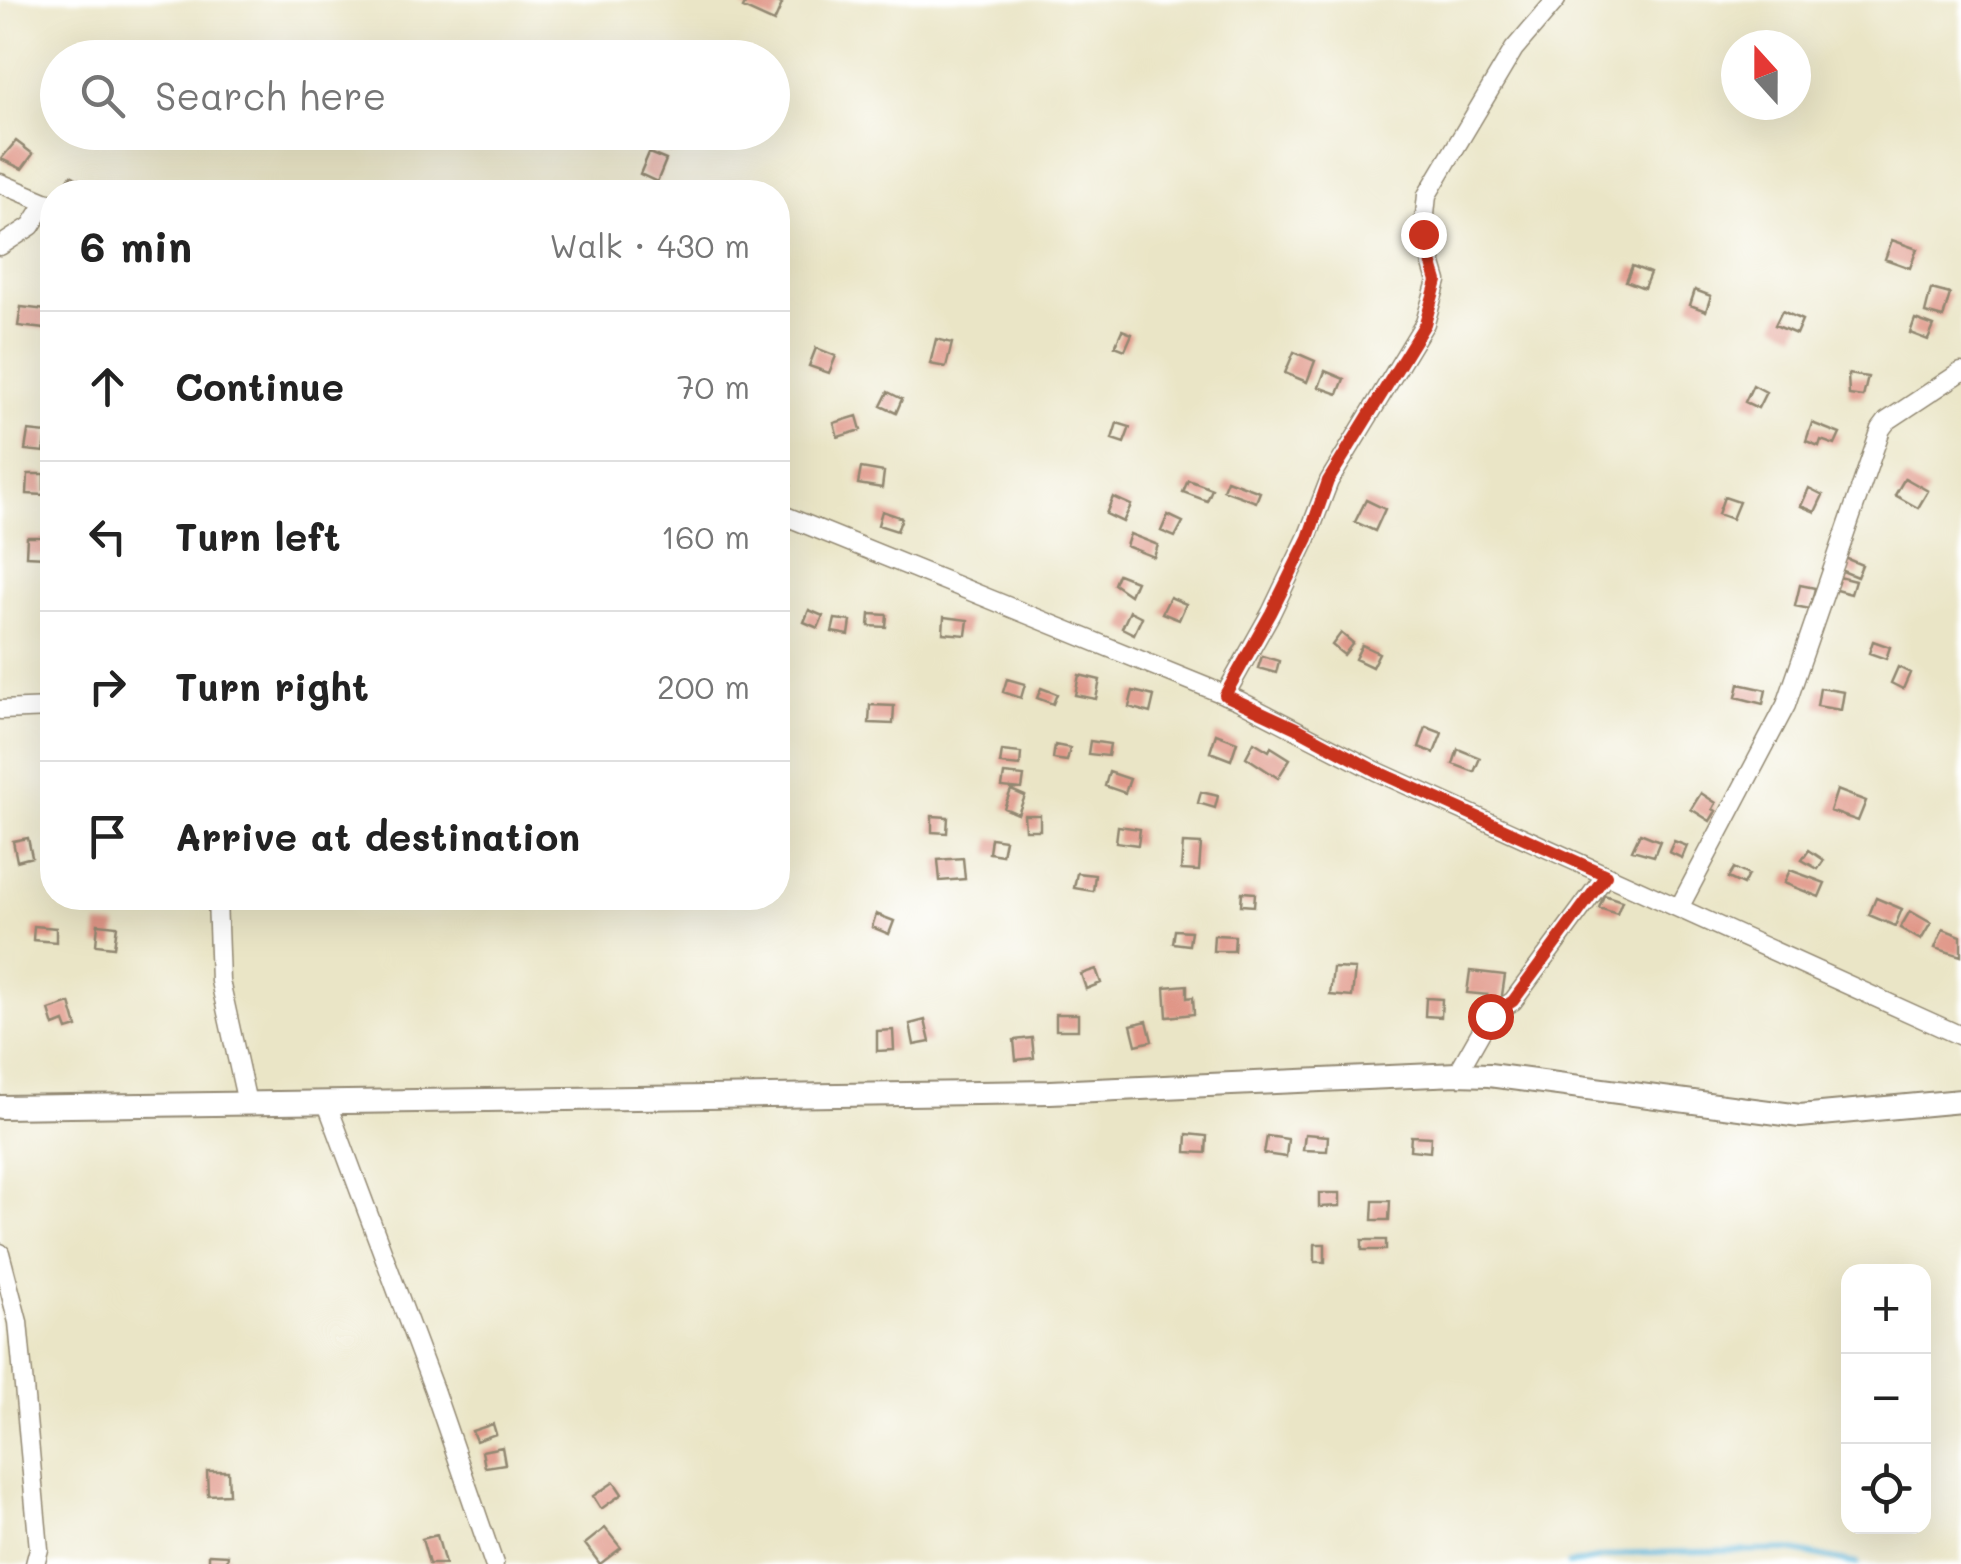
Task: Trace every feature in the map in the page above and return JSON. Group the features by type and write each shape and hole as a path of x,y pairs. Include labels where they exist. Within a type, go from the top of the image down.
{"street":[{"path":"1225,695 1300,553 1328,481 1425,324 1437,281 1423,234 1428,195 1514,50 1556,0"},
{"path":"0,183 40,200"},
{"path":"0,246 32,226 40,216"},
{"path":"1679,908 1786,705 1887,420 1961,372"},
{"path":"790,519 1225,695 1376,771 1961,1036"},
{"path":"0,710 40,708"},
{"path":"1457,1074 1490,1016 1513,1001 1606,875"},
{"path":"217,910 220,980 248,1102"},
{"path":"0,1107 1050,1092 1457,1074 1490,1075 1800,1116 1961,1101"},
{"path":"326,1101 494,1564"},
{"path":"0,1254 18,1322 39,1549 36,1564"}],"building":[{"path":"747,0 782,4 774,22 743,8"},
{"path":"16,141 33,154 22,169 1,159"},
{"path":"649,153 666,160 658,180 640,174"},
{"path":"1892,240 1917,249 1910,268 1885,259"},
{"path":"1632,266 1650,273 1644,288 1626,281"},
{"path":"1931,289 1950,294 1943,318 1925,313"},
{"path":"1695,290 1711,296 1706,311 1690,305"},
{"path":"21,307 40,309 40,328 18,326"},
{"path":"1782,311 1802,320 1796,334 1775,325"},
{"path":"1915,319 1934,326 1928,340 1910,333"},
{"path":"1122,330 1132,334 1125,350 1115,346"},
{"path":"936,339 952,343 946,367 930,364"},
{"path":"816,348 836,356 829,373 809,366"},
{"path":"1294,352 1315,361 1307,382 1285,373"},
{"path":"1325,371 1344,379 1338,394 1319,387"},
{"path":"1848,374 1868,377 1863,397 1849,395"},
{"path":"1753,385 1766,392 1758,408 1745,402"},
{"path":"888,392 902,399 896,413 881,406"},
{"path":"857,416 861,430 838,437 834,423"},
{"path":"1117,423 1130,427 1124,443 1112,439"},
{"path":"1812,423 1840,434 1835,445 1821,440 1819,446 1806,441"},
{"path":"28,431 40,432 40,452 25,450"},
{"path":"861,468 884,472 882,488 858,484"},
{"path":"28,474 40,474 40,495 27,494"},
{"path":"1905,478 1928,491 1918,508 1895,495"},
{"path":"1188,480 1212,489 1207,501 1183,492"},
{"path":"1227,480 1260,492 1256,502 1223,490"},
{"path":"1809,488 1823,495 1815,512 1801,506"},
{"path":"1113,497 1131,505 1123,522 1106,514"},
{"path":"1724,497 1739,502 1732,519 1718,514"},
{"path":"1366,500 1385,509 1375,531 1355,522"},
{"path":"882,511 902,518 897,531 878,525"},
{"path":"1168,515 1183,522 1175,537 1161,531"},
{"path":"1130,534 1158,545 1154,557 1126,546"},
{"path":"27,537 40,537 40,557 26,556"},
{"path":"1845,558 1862,565 1857,577 1840,570"},
{"path":"1118,574 1136,581 1130,595 1114,584"},
{"path":"1835,576 1855,581 1851,594 1832,589"},
{"path":"1800,585 1815,588 1810,609 1795,606"},
{"path":"1170,597 1186,604 1179,620 1162,613"},
{"path":"809,610 823,616 818,628 804,622"},
{"path":"1130,611 1142,617 1134,634 1122,628"},
{"path":"870,614 887,615 886,627 869,626"},
{"path":"944,617 968,620 966,635 943,633"},
{"path":"835,619 851,621 849,635 832,632"},
{"path":"1341,633 1353,643 1344,655 1332,645"},
{"path":"1873,641 1890,647 1886,659 1869,653"},
{"path":"1362,645 1379,653 1372,667 1355,659"},
{"path":"1262,656 1279,661 1276,673 1258,668"},
{"path":"1898,667 1910,673 1903,689 1891,683"},
{"path":"1079,675 1100,680 1096,699 1075,695"},
{"path":"1007,679 1025,684 1021,698 1003,692"},
{"path":"1739,684 1766,690 1763,704 1736,697"},
{"path":"1041,688 1057,694 1053,704 1037,698"},
{"path":"1820,688 1844,692 1841,710 1817,706"},
{"path":"1133,691 1154,696 1150,713 1129,707"},
{"path":"870,705 894,706 893,724 869,723"},
{"path":"1426,727 1442,733 1434,753 1419,747"},
{"path":"1216,734 1237,742 1231,760 1210,752"},
{"path":"1090,741 1110,744 1108,756 1088,754"},
{"path":"1254,742 1290,759 1278,778 1246,757"},
{"path":"1055,745 1070,748 1067,761 1053,759"},
{"path":"1458,749 1480,758 1474,772 1453,764"},
{"path":"1002,751 1021,753 1020,766 1000,764"},
{"path":"1109,772 1130,779 1125,793 1105,786"},
{"path":"1004,774 1024,776 1022,789 1002,787"},
{"path":"1011,790 1025,796 1018,814 1004,808"},
{"path":"1837,790 1866,801 1858,821 1830,811"},
{"path":"1201,792 1218,796 1215,808 1198,803"},
{"path":"1701,793 1716,803 1710,821 1691,809"},
{"path":"1024,815 1040,815 1040,830 1025,830"},
{"path":"932,816 948,817 947,833 932,832"},
{"path":"1118,826 1140,829 1138,845 1116,842"},
{"path":"1640,833 1660,841 1654,856 1632,850"},
{"path":"28,838 32,857 17,861 13,841"},
{"path":"991,838 1005,840 1002,855 989,853"},
{"path":"1674,841 1687,846 1682,858 1669,852"},
{"path":"1183,843 1201,844 1199,871 1181,870"},
{"path":"1809,850 1824,860 1818,869 1802,860"},
{"path":"963,858 965,879 940,881 938,860"},
{"path":"1734,868 1748,875 1743,885 1728,878"},
{"path":"1790,870 1825,883 1819,897 1784,883"},
{"path":"1077,873 1095,875 1093,891 1074,888"},
{"path":"1242,892 1255,893 1254,906 1241,905"},
{"path":"1604,895 1622,901 1617,914 1599,908"},
{"path":"1876,898 1902,909 1895,926 1869,915"},
{"path":"1910,911 1931,923 1921,940 1900,928"},
{"path":"876,914 894,921 889,934 872,927"},
{"path":"98,924 117,926 114,947 96,945"},
{"path":"34,926 56,928 56,942 33,940"},
{"path":"1943,929 1961,936 1961,956 1935,948"},
{"path":"1175,930 1191,931 1189,945 1173,943"},
{"path":"1214,935 1235,936 1234,951 1213,951"},
{"path":"1333,968 1355,969 1352,997 1330,995"},
{"path":"1096,969 1101,983 1086,989 1081,974"},
{"path":"1470,971 1505,975 1501,1002 1488,1000 1488,995 1467,993"},
{"path":"1187,985 1187,998 1193,997 1194,1014 1167,1017 1165,987"},
{"path":"1426,998 1442,999 1441,1017 1425,1016"},
{"path":"70,1003 77,1027 67,1030 64,1022 54,1026 49,1010"},
{"path":"1056,1014 1078,1014 1078,1030 1056,1030"},
{"path":"925,1020 930,1042 914,1045 910,1024"},
{"path":"1147,1021 1152,1041 1136,1045 1131,1025"},
{"path":"893,1030 894,1050 877,1051 877,1031"},
{"path":"1032,1038 1034,1058 1016,1060 1014,1040"},
{"path":"1187,1134 1207,1136 1206,1153 1186,1152"},
{"path":"1305,1134 1328,1136 1327,1151 1303,1150"},
{"path":"1267,1136 1288,1139 1286,1157 1264,1154"},
{"path":"1411,1136 1431,1137 1430,1152 1410,1150"},
{"path":"1319,1193 1340,1193 1340,1206 1319,1207"},
{"path":"1373,1201 1390,1201 1389,1220 1372,1220"},
{"path":"1362,1240 1386,1240 1386,1250 1362,1250"},
{"path":"1315,1244 1325,1244 1325,1262 1315,1262"},
{"path":"493,1424 496,1434 476,1441 472,1431"},
{"path":"502,1447 505,1464 485,1467 482,1451"},
{"path":"207,1471 228,1471 229,1494 208,1495"},
{"path":"614,1482 622,1494 601,1509 593,1496"},
{"path":"605,1528 621,1548 600,1564 585,1544"},
{"path":"437,1535 445,1564 429,1564 422,1539"},
{"path":"209,1554 228,1555 227,1564 209,1564"}],"waterway":[{"path":"1568,1564 1629,1553 1789,1550 1858,1564"}],"route":[{"path":"1423,234 1437,281 1425,324 1328,481 1308,538 1225,695 1376,771 1606,875 1513,1001 1490,1016"}]}
